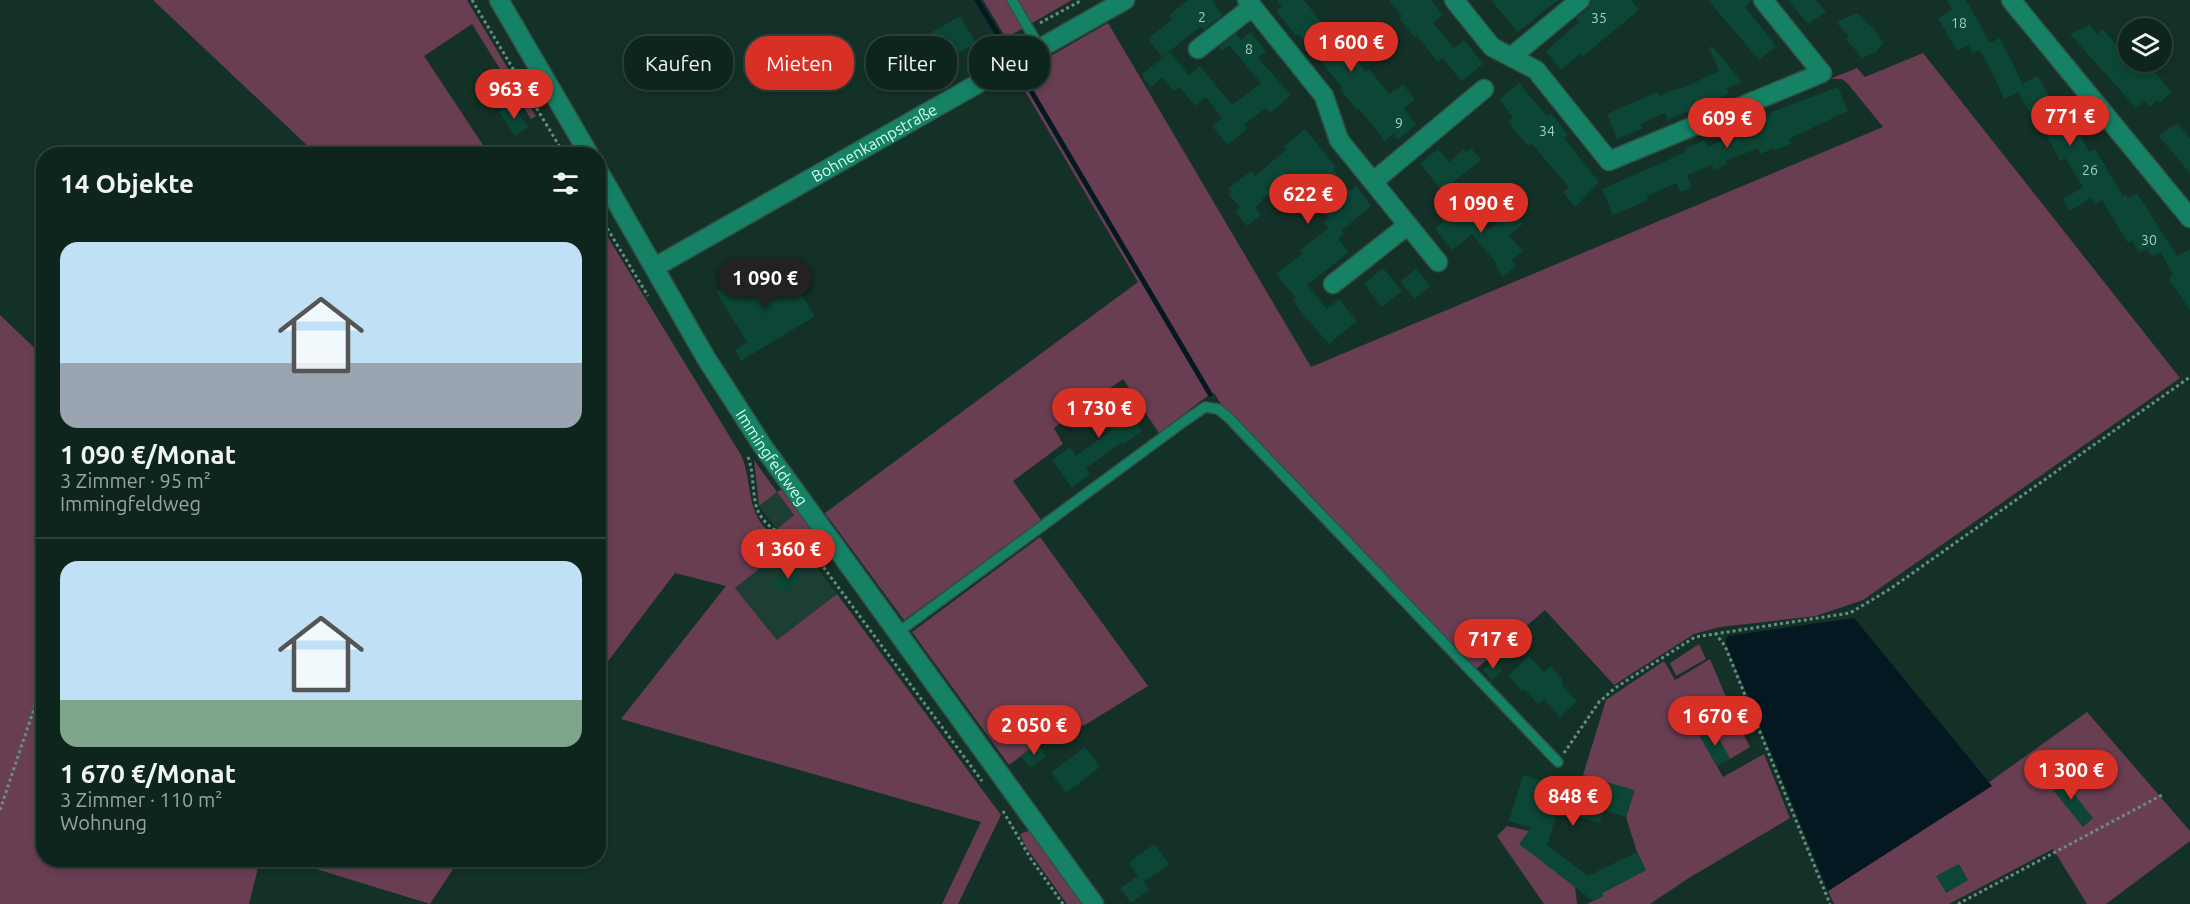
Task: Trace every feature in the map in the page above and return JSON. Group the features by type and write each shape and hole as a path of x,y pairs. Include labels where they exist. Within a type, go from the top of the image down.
{"street":[{"path":"499,0 585,147"},
{"name":"Bohnenkampstraße","path":"1050,42 1125,0"},
{"path":"1454,0 1492,47 1536,70 1610,161 1822,73 1763,0"},
{"path":"1511,57 1580,0"},
{"path":"2011,0 2190,218"},
{"path":"1197,49 1250,3 1324,96 1339,140 1438,262"},
{"name":"Bohnenkampstraße","path":"655,267 969,88"},
{"path":"1374,181 1484,89"},
{"name":"Immingfeldweg","path":"606,184 706,358 764,448 1094,904"},
{"path":"1333,284 1408,225"}],"lane":[{"path":"1012,0 1033,36"},
{"path":"897,633 1205,407 1218,410 1228,417 1558,762"}],"path":[{"path":"472,0 560,147"},
{"path":"1558,762 1599,702 1615,688 1695,637 1850,613 1890,589 2190,377"},
{"path":"1715,633 1725,646 1830,904"},
{"path":"0,810 36,701"},
{"path":"1958,904 2162,795"}],"shaded area":[{"path":"153,0 467,0 536,116 531,119 472,24 424,56 484,147 309,147"},
{"path":"983,0 1072,0 1009,36 1005,36"},
{"path":"1108,23 1311,367 1883,127 1848,84 1842,79 1830,79 1857,68 1865,77 1923,53 2180,378 1863,600 1816,616 1720,627 1694,634 1614,685 1545,610 1476,669 1221,404 1214,393 1159,433 1123,379 1054,428 1063,444 1013,481 1041,520 904,620 825,513 1138,282 1024,90 1050,90 1050,56"},
{"path":"606,234 741,455 757,516 771,533 792,543 735,588 777,640 837,594 1001,815 958,904 942,904 981,822 621,719 726,586 675,573 606,664"},
{"path":"0,315 36,349 36,867 258,867 249,904 0,904"},
{"path":"754,460 777,492 759,506"},
{"path":"783,488 811,526 803,541 777,529 794,515 777,492"},
{"path":"777,492 794,515 777,529 759,506"},
{"path":"1040,537 1148,686 1085,725 1052,733 1009,765 912,632"},
{"path":"792,543 805,552 837,594 777,640 735,588"},
{"path":"1699,644 1706,659 1676,676 1670,663"},
{"path":"1710,659 1750,747 1730,759 1713,728 1700,736 1723,777 1764,754 1790,818 1650,904 1587,904 1603,896 1602,893 1646,870 1637,852 1626,817 1634,792 1583,775 1606,700 1664,661 1675,680"},
{"path":"2087,712 2190,831 2190,841 2106,904 2087,904 2053,849 1949,904 1834,904 1828,891 1991,786 1988,783"},
{"path":"1507,826 1529,831 1575,886 1577,904 1544,904 1497,836"},
{"path":"1028,831 1035,833 1086,904 1067,904 1026,847 1020,834"},
{"path":"310,867 454,867 430,904"}],"water":[{"path":"1854,618 1992,786 1828,891 1725,641 1728,636"}],"building":[{"path":"1188,0 1212,0 1223,15 1204,30 1202,27 1199,28 1162,57 1148,39 1172,19 1169,15"},
{"path":"1277,0 1304,0 1323,25 1328,21 1336,31 1330,36 1352,63 1356,59 1366,72 1369,69 1389,94 1403,84 1415,100 1404,108 1416,125 1398,140 1393,134 1385,141 1359,109 1357,110 1340,89 1342,87 1298,34 1296,36 1276,11 1282,6"},
{"path":"1389,0 1431,0 1443,15 1433,23 1454,48 1464,40 1483,64 1461,81 1443,58 1438,62 1417,36 1415,38 1399,18 1402,16"},
{"path":"1491,0 1558,0 1518,32"},
{"path":"1591,0 1631,0 1639,10 1582,57 1580,54 1561,70 1546,51 1579,22 1576,18 1588,8"},
{"path":"1708,0 1752,0 1745,7 1776,46 1759,60"},
{"path":"1788,0 1816,0 1826,12 1808,24"},
{"path":"1947,0 1966,0 1990,43 1999,38 2022,84 2038,76 2058,114 2067,109 2089,152 2095,149 2123,196 2126,195 2128,198 2137,193 2177,256 2190,249 2190,310 2169,279 2173,275 2161,252 2152,257 2147,249 2139,253 2132,241 2128,243 2102,200 2095,204 2091,198 2070,211 2063,199 2083,187 2065,158 2060,161 2041,124 2038,126 2018,92 2004,99 1980,50 1973,53 1968,45 1957,51 1938,18 1952,10"},
{"path":"1857,13 1876,31 1883,43 1876,52 1862,58 1846,39 1849,37 1836,22"},
{"path":"960,16 972,36 969,36 969,47 957,54 957,36 927,35"},
{"path":"2090,25 2097,34 2103,29 2118,47 2118,72 2154,72 2172,92 2159,103 2157,100 2150,107 2145,101 2136,108 2070,34"},
{"path":"1250,32 1266,52 1258,58 1291,95 1270,113 1266,108 1244,125 1247,129 1228,145 1212,126 1222,118 1206,97 1195,106 1180,87 1174,91 1162,78 1150,88 1142,74 1170,52 1189,75 1200,66 1232,105 1261,83 1229,45 1222,51 1219,47 1236,33 1241,40"},
{"path":"1712,46 1742,82 1727,88 1729,94 1668,120 1665,113 1640,124 1642,129 1617,139 1607,114 1658,92 1659,96 1680,89 1719,71 1709,48"},
{"path":"1519,83 1547,116 1551,113 1568,135 1564,138 1599,182 1575,207 1563,192 1569,187 1531,143 1528,146 1508,122 1513,117 1499,100"},
{"path":"1838,87 1848,111 1789,139 1791,144 1760,154 1758,148 1726,161 1727,164 1714,170 1712,165 1687,175 1692,188 1680,192 1677,183 1646,196 1648,200 1613,215 1602,189 1686,152 1684,149 1705,140 1708,147 1731,137 1729,132 1772,114 1772,112"},
{"path":"512,104 528,127 515,136 499,112"},
{"path":"2177,123 2190,138 2190,173 2159,136"},
{"path":"1305,129 1336,167 1333,169 1350,191 1356,186 1371,206 1341,231 1344,234 1338,239 1349,252 1307,285 1327,309 1339,299 1357,321 1329,344 1301,312 1293,300 1296,298 1276,274 1302,254 1300,251 1328,228 1324,222 1329,218 1294,173 1262,199 1263,201 1255,207 1261,215 1247,226 1235,211 1240,207 1229,195 1231,193 1228,189 1251,171 1255,176 1286,150 1283,147"},
{"path":"1471,148 1481,160 1442,191 1420,164 1438,149 1449,162 1464,149 1466,152"},
{"path":"1452,198 1464,212 1470,208 1488,230 1512,211 1523,224 1509,235 1523,251 1512,260 1516,266 1503,277 1495,266 1497,264 1472,234 1452,250 1435,229 1443,222 1435,212"},
{"path":"782,264 815,316 741,361 735,350 747,342 716,292 737,280 742,288"},
{"path":"1383,268 1402,291 1382,307 1364,284"},
{"path":"1416,269 1430,286 1415,299 1400,282"},
{"path":"1110,388 1142,431 1086,468 1090,474 1072,488 1052,460 1070,447 1076,456 1112,430 1092,402"},
{"path":"795,565 804,577 782,595 772,583"},
{"path":"1529,656 1544,672 1551,666 1562,679 1562,685 1577,701 1560,717 1544,699 1538,704 1508,676"},
{"path":"1494,660 1502,670 1492,680 1483,670"},
{"path":"1713,728 1730,759 1717,766 1699,735"},
{"path":"1037,743 1046,756 1030,768 1021,756"},
{"path":"1085,747 1100,767 1066,793 1051,772"},
{"path":"1523,775 1578,792 1583,775 1634,790 1626,817 1604,811 1600,823 1558,810 1547,845 1588,876 1637,852 1646,870 1602,893 1603,896 1593,901 1519,844 1531,828 1509,821"},
{"path":"2059,775 2093,818 2083,827 2048,784"},
{"path":"1154,844 1169,864 1144,882 1149,890 1131,903 1120,888 1138,876 1129,863"},
{"path":"1959,864 1968,880 1946,893 1936,876"}],"waterway":[{"path":"977,0 999,36"},
{"path":"1030,90 1210,394"}]}
